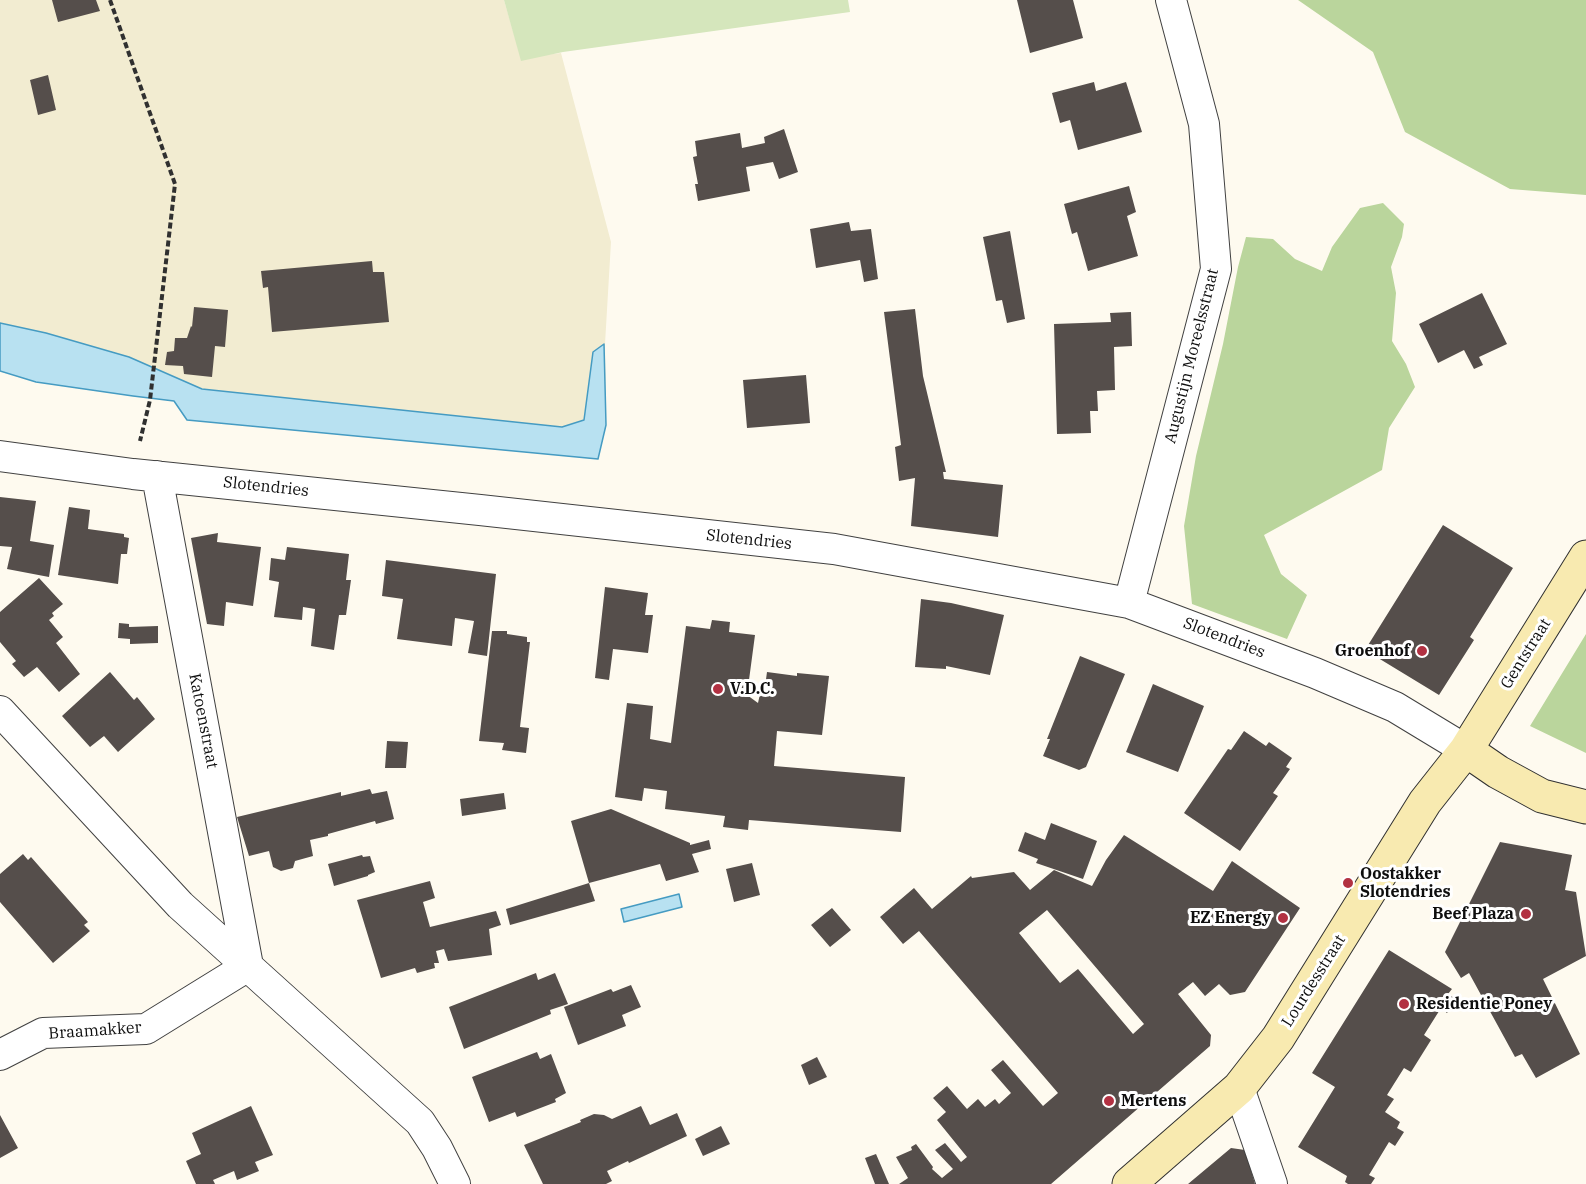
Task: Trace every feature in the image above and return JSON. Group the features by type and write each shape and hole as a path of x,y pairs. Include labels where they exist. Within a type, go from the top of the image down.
{"street":[{"name":"Augustijn Moreelsstraat","path":"1129,603 1216,269 1204,124 1171,0"},
{"name":"Slotendries","path":"0,456 145,475 834,549 1129,603 1315,673 1395,707 1466,750"},
{"name":"Katoenstraat","path":"145,475 248,966"},
{"name":"Gentstraat","path":"1466,750 1586,556"},
{"path":"0,711 180,905 420,1122 437,1148 455,1184"},
{"path":"1466,750 1498,772 1542,796 1586,807"},
{"name":"Lourdesstraat","path":"1129,1184 1239,1088 1278,1038 1425,802 1466,750"},
{"name":"Braamakker","path":"0,1055 43,1034 146,1029 248,966"},
{"path":"1239,1088 1272,1184"}],"path":[{"path":"110,0 175,184 154,354 145,475"}],"shaded area":[{"path":"0,0 504,0 521,58 561,53 611,242 605,344 606,425 598,459 187,420 174,401 133,396 0,368"}],"green space":[{"path":"504,0 848,0 850,12 563,52 521,61"},
{"path":"1298,0 1586,0 1586,195 1510,189 1405,132 1373,52"},
{"path":"1383,203 1404,224 1402,237 1391,267 1396,293 1392,341 1406,364 1415,387 1389,428 1382,470 1264,535 1281,574 1307,595 1287,639 1192,604 1184,526 1196,456 1246,237 1273,239 1295,259 1322,271 1332,247 1360,208"},
{"path":"1586,634 1586,753 1530,726"}],"water":[{"path":"0,323 46,333 129,357 202,389 562,427 584,420 593,352 604,344 606,425 598,459 187,420 174,401 36,382 0,371"},
{"path":"679,894 682,907 624,922 621,909"}],"building":[{"path":"52,0 96,0 100,11 58,22"},
{"path":"1017,0 1073,0 1083,38 1030,53"},
{"path":"48,75 56,110 38,115 30,80"},
{"path":"1094,82 1096,91 1126,82 1142,132 1078,150 1070,120 1060,123 1052,93"},
{"path":"784,129 798,172 779,179 773,162 746,167 750,191 698,201 695,184 698,184 693,157 697,156 695,141 740,133 742,148 765,143 764,137"},
{"path":"1129,186 1136,212 1127,216 1138,256 1088,271 1077,232 1072,234 1064,204"},
{"path":"849,222 851,231 871,229 878,279 864,282 860,260 816,268 810,229"},
{"path":"1010,231 1025,319 1007,323 1002,300 996,301 983,237"},
{"path":"372,261 373,272 384,272 389,322 272,332 268,287 263,288 261,271"},
{"path":"1482,293 1507,344 1479,357 1483,365 1474,369 1464,350 1438,363 1419,324"},
{"path":"194,307 228,310 225,347 215,346 212,377 184,374 183,366 165,365 167,352 174,351 175,338 187,338 192,327"},
{"path":"915,309 923,376 946,472 943,472 944,479 1003,485 998,537 911,526 915,478 899,481 895,447 901,445 884,312"},
{"path":"1131,312 1132,346 1114,347 1115,390 1097,391 1098,411 1090,411 1091,433 1057,434 1054,324 1111,322 1110,313"},
{"path":"806,375 810,423 747,428 743,380"},
{"path":"0,497 36,501 30,541 54,545 49,577 7,569 12,547 0,546"},
{"path":"69,507 90,510 88,529 124,534 124,537 129,538 127,554 121,554 118,584 58,575"},
{"path":"1443,525 1513,568 1470,637 1474,640 1439,695 1365,650"},
{"path":"218,533 217,542 261,547 253,606 226,602 224,626 207,624 191,538"},
{"path":"287,547 349,554 346,580 351,580 346,615 339,615 334,650 311,646 315,609 303,607 302,620 274,617 279,582 269,580 271,558 285,560"},
{"path":"386,560 496,574 487,656 468,653 474,621 455,618 452,646 397,639 403,599 382,596"},
{"path":"39,578 63,604 52,613 54,616 49,620 63,637 56,643 80,674 59,692 37,667 24,677 12,664 16,661 0,642 0,612"},
{"path":"605,587 648,593 645,615 653,615 648,653 613,649 609,680 595,678"},
{"path":"921,599 1004,615 990,675 946,666 946,669 915,667"},
{"path":"712,620 730,622 729,632 755,635 747,695 758,703 760,694 764,694 767,672 797,676 797,673 829,676 822,735 777,731 774,766 905,777 901,832 749,820 748,830 723,827 725,816 665,809 667,791 644,788 642,801 615,797 627,703 653,706 650,739 671,743 686,626 710,629"},
{"path":"119,623 129,624 129,627 158,626 158,643 130,644 130,639 118,638"},
{"path":"492,631 507,631 507,634 527,637 527,642 530,642 520,727 529,728 526,753 502,750 504,743 479,741"},
{"path":"1080,656 1125,674 1086,767 1079,770 1043,756 1050,739 1047,739"},
{"path":"110,672 134,700 137,697 155,719 118,752 104,736 90,747 62,716"},
{"path":"1153,684 1204,706 1178,772 1126,752"},
{"path":"1244,731 1266,746 1269,742 1292,758 1286,767 1290,769 1273,793 1278,796 1240,851 1184,813 1228,749 1231,750"},
{"path":"387,741 408,742 406,768 385,768"},
{"path":"370,789 372,794 387,791 394,819 376,824 375,821 310,840 313,856 295,861 293,868 281,871 273,867 269,851 249,856 237,817 341,792 341,796"},
{"path":"504,793 506,809 462,816 460,799"},
{"path":"611,809 690,843 690,845 709,840 711,849 692,854 699,872 666,881 660,864 589,883 571,821"},
{"path":"1051,823 1097,841 1083,879 1036,863 1038,859 1018,851 1025,832 1045,840"},
{"path":"1124,835 1213,891 1232,861 1300,908 1245,992 1230,995 1219,984 1205,996 1193,982 1178,994 1211,1035 1210,1046 1051,1184 899,1184 908,1178 896,1157 912,1150 911,1147 916,1144 933,1167 932,1169 942,1178 953,1169 935,1150 945,1143 961,1162 967,1157 937,1120 946,1112 933,1098 947,1086 967,1109 978,1099 985,1107 995,1099 999,1104 1011,1093 991,1070 1003,1060 1043,1106 1058,1093 919,931 903,944 880,917 914,888 932,909 971,876 972,878 1014,872 1030,890 1054,870 1092,886 1106,860","holes":["1047,910 1144,1024 1133,1034 1078,969 1060,983 1019,933"]},
{"path":"1500,842 1572,855 1565,890 1576,892 1586,956 1543,979 1580,1054 1536,1078 1522,1054 1515,1057 1469,973 1461,978 1445,952"},
{"path":"23,854 28,860 31,857 88,922 84,925 90,931 53,963 0,902 0,874"},
{"path":"362,855 363,857 370,856 375,872 334,886 328,864"},
{"path":"752,863 760,895 734,902 726,869"},
{"path":"430,881 435,898 423,902 430,927 496,911 501,925 489,929 492,955 448,961 444,949 436,951 439,963 434,963 435,968 417,973 415,968 381,978 357,900"},
{"path":"589,883 595,901 510,925 506,909"},
{"path":"832,908 851,930 830,947 811,925"},
{"path":"1389,950 1452,989 1448,994 1456,999 1447,1013 1441,1008 1424,1035 1431,1040 1411,1072 1404,1068 1387,1095 1394,1099 1385,1112 1400,1122 1397,1128 1404,1132 1395,1146 1389,1142 1369,1175 1375,1178 1371,1184 1348,1184 1345,1182 1347,1176 1298,1147 1335,1087 1312,1073"},
{"path":"536,973 538,980 555,973 568,1004 550,1010 551,1014 464,1049 449,1007"},
{"path":"631,985 641,1007 622,1015 626,1026 578,1045 564,1007 611,989 613,992"},
{"path":"537,1052 540,1059 551,1054 566,1093 555,1099 556,1102 517,1117 515,1112 489,1122 472,1077"},
{"path":"817,1057 827,1077 809,1085 801,1065"},
{"path":"251,1106 273,1155 255,1162 259,1171 237,1180 234,1171 213,1180 215,1184 196,1184 186,1161 201,1154 192,1133"},
{"path":"641,1106 650,1125 677,1113 687,1136 607,1171 612,1181 606,1184 543,1184 524,1145 581,1122 580,1120 594,1114 612,1119"},
{"path":"0,1115 18,1148 0,1158"},
{"path":"721,1126 730,1144 703,1156 695,1139"},
{"path":"1231,1148 1245,1150 1255,1184 1188,1184"},
{"path":"876,1154 889,1184 875,1184 865,1158"}],"place":[{"name":"Groenhof","path":"1422,651"},
{"name":"V.D.C.","path":"718,689"},
{"name":"Oostakker Slotendries","path":"1348,883"},
{"name":"Beef Plaza","path":"1526,914"},
{"name":"EZ Energy","path":"1283,918"},
{"name":"Residentie Poney","path":"1404,1004"},
{"name":"Mertens","path":"1109,1101"}]}
